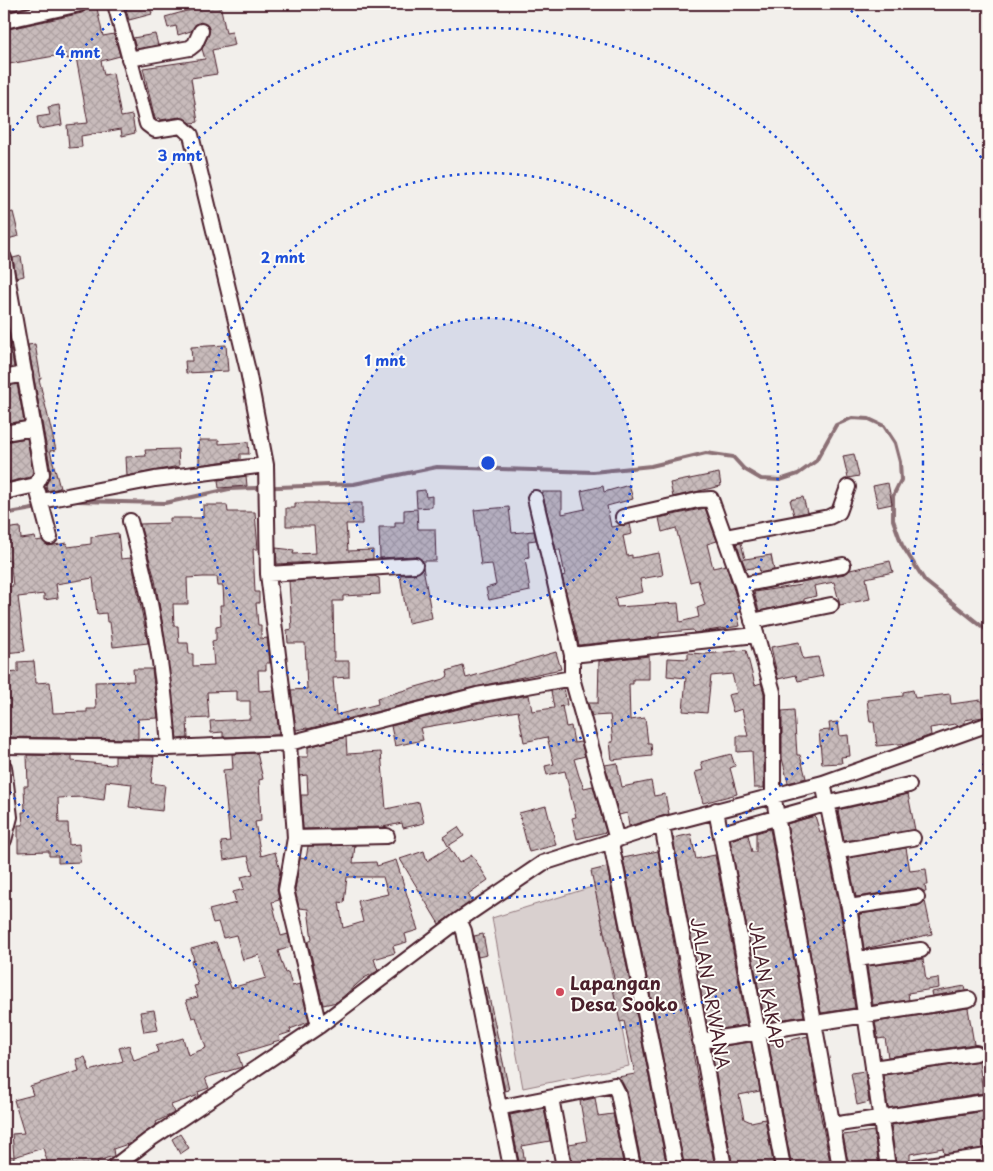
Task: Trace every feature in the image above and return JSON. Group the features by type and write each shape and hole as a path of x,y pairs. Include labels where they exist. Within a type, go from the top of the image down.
{"street":[{"path":"4,21 80,4"},
{"path":"116,4 147,124 155,130 181,126 191,135 248,371 266,465 268,574 289,743 295,838 286,890 319,1026"},
{"path":"129,58 190,48 195,44 201,31"},
{"path":"5,267 10,325 25,374 42,474 36,485 50,537"},
{"path":"4,378 25,374"},
{"path":"4,433 34,428"},
{"path":"42,506 155,479 266,465"},
{"path":"4,492 36,485"},
{"path":"725,537 829,517 839,512 848,487"},
{"path":"535,498 572,655 572,678 614,842 676,1167"},
{"path":"623,516 698,500 711,499 716,507 742,585 773,692 773,794 840,1167"},
{"path":"130,521 156,640 166,699 169,748"},
{"path":"268,574 415,565"},
{"path":"742,585 843,565"},
{"path":"572,655 754,628 831,605"},
{"path":"4,746 169,748 289,743 477,696 572,678"},
{"path":"114,1167 149,1140 319,1026 459,920 543,863 614,842 662,825 823,782 989,724"},
{"path":"4,767 10,817 4,840"},
{"path":"823,782 839,851 849,907 888,1167"},
{"path":"722,833 829,803 909,785"},
{"name":"JALAN KAKAP","path":"716,810 722,833 756,1033 783,1167"},
{"name":"JALAN ARWANA","path":"662,825 724,1167"},
{"path":"295,838 387,836"},
{"path":"839,851 913,838"},
{"path":"849,907 917,897"},
{"path":"459,920 464,931 511,1167"},
{"path":"856,959 921,950"},
{"path":"700,1041 968,998"},
{"path":"873,1068 976,1054"},
{"path":"498,1108 614,1085 618,1093 633,1167"},
{"path":"551,1098 564,1167"},
{"path":"832,1125 986,1102"},
{"path":"915,1167 987,1156"}],"shaded area":[{"name":"Lapangan Desa Sooko","path":"595,886 629,1066 523,1088 492,918"}],"building":[{"path":"4,4 41,4 4,12"},
{"path":"89,4 96,4 103,36 114,34 120,56 101,61 104,75 113,73 121,117 132,115 135,133 122,136 121,129 81,136 82,147 69,148 67,125 88,123 76,57 67,59 66,54 9,64 4,30 82,13"},
{"path":"149,4 152,14 129,20 125,6"},
{"path":"196,4 220,4 226,33 232,32 235,45 212,50 217,74 191,78 198,122 191,123 180,117 155,119 143,68 205,59 202,49 209,34 208,26 200,22 191,31 178,35 176,26 168,28 165,17 190,10 189,6"},
{"path":"155,34 158,45 136,49 133,38"},
{"path":"59,105 62,125 39,129 37,117 50,115 48,107"},
{"path":"13,212 19,236 4,240 4,214"},
{"path":"21,256 24,276 16,278 13,258"},
{"path":"35,344 41,379 39,379 56,450 50,451 60,488 47,491 46,485 51,472 28,345"},
{"path":"226,345 228,371 186,373 185,361 192,361 191,347"},
{"path":"11,349 14,367 4,369 4,350"},
{"path":"17,384 24,421 4,424 4,387"},
{"path":"27,438 33,472 30,477 4,483 4,442"},
{"path":"199,440 219,440 219,444 248,442 249,454 240,454 240,459 199,465"},
{"path":"178,449 179,466 127,476 126,457 146,456 145,450"},
{"path":"854,454 859,476 848,478 843,456"},
{"path":"719,473 721,486 673,497 670,483"},
{"path":"246,476 247,486 219,488 218,480"},
{"path":"888,483 892,504 878,507 873,486"},
{"path":"629,485 633,499 607,506 611,527 630,524 632,534 623,536 627,556 632,555 632,558 659,553 663,575 640,579 643,592 615,598 617,607 678,603 680,622 699,617 697,608 705,605 698,580 690,582 676,528 662,532 659,518 705,508 717,541 707,544 713,568 726,565 741,612 737,613 740,626 694,633 693,630 659,633 659,637 579,645 562,576 565,575 560,550 556,550 542,492 562,492 562,514 585,509 581,491 603,486 604,492"},
{"path":"425,490 426,497 432,496 432,507 417,508 416,491"},
{"path":"803,497 807,512 794,515 790,500"},
{"path":"295,503 362,503 362,524 346,524 348,551 373,550 373,559 277,564 276,548 294,550 293,554 316,553 314,526 286,526 286,508 295,508"},
{"path":"203,505 227,505 228,512 255,512 258,549 253,549 255,592 259,592 259,603 256,603 258,625 261,625 261,639 267,638 270,663 266,663 266,670 258,670 259,691 274,690 279,735 223,737 223,732 211,733 210,721 250,719 250,701 237,701 237,691 207,692 209,718 187,719 188,738 177,739 164,632 155,580 140,524 170,523 170,518 203,518","holes":["217,577 218,586 223,586 224,605 220,605 221,626 216,627 216,640 212,641 214,665 193,666 193,654 189,654 188,643 179,643 178,626 174,626 173,604 188,604 187,578"]},
{"path":"509,507 512,533 534,531 536,540 528,541 529,557 525,558 530,591 489,600 486,588 496,585 492,564 481,565 474,510"},
{"path":"417,509 418,529 435,529 436,561 423,561 414,556 380,558 379,527 395,527 395,522 404,522 404,510"},
{"path":"20,527 21,539 35,537 36,541 42,540 48,546 67,543 68,547 91,544 91,537 118,533 121,559 131,558 148,643 113,647 110,622 107,622 106,613 97,614 93,578 56,584 58,598 44,600 44,594 18,597 25,651 4,653 4,587 13,586 10,560 4,561 4,529"},
{"path":"741,543 745,559 771,555 774,570 760,573 759,567 746,569 736,544"},
{"path":"890,561 893,572 866,578 870,599 840,605 834,582 814,586 816,596 804,599 804,601 759,611 754,592 801,585 800,582 845,574 850,570"},
{"path":"423,567 432,618 408,623 400,575 416,574"},
{"path":"374,576 379,578 380,594 343,596 343,601 333,601 334,661 349,661 349,677 333,678 336,715 378,704 377,698 444,679 448,676 447,671 463,666 466,678 556,652 561,669 475,687 307,729 296,730 291,690 307,689 305,643 288,643 287,630 292,629 289,581"},
{"path":"799,642 803,659 818,657 823,676 798,681 796,675 778,679 771,647"},
{"path":"746,650 755,685 761,683 764,693 764,788 754,788 752,751 737,752 737,736 748,736 742,709 733,712 728,695 737,693 732,674 711,676 707,713 683,711 686,678 667,676 668,658 688,659 688,653 706,654"},
{"path":"649,656 649,679 633,679 633,684 629,684 630,720 645,718 648,743 651,743 652,756 612,760 610,742 613,742 610,715 592,716 588,703 598,703 599,661"},
{"path":"34,661 36,683 50,682 53,713 87,712 87,709 96,709 95,682 134,681 133,669 152,669 158,718 138,719 138,739 4,737 4,689 8,689 7,673 18,672 18,662"},
{"path":"564,688 567,705 562,706 566,727 571,726 574,743 581,742 585,756 574,759 579,776 584,788 593,786 606,832 577,839 572,818 576,817 565,771 547,775 545,766 554,764 547,737 524,742 518,711 420,728 423,740 395,746 391,726 479,704 529,695 532,711 554,708 551,691"},
{"path":"913,690 915,698 950,694 951,704 981,700 983,717 965,720 965,723 958,726 955,724 930,728 931,735 909,743 877,746 874,722 870,722 867,700 903,696 903,692"},
{"path":"794,710 797,755 800,755 806,778 788,783 782,758 782,711"},
{"path":"838,722 840,736 848,735 850,756 841,757 842,763 822,764 819,731 830,730 829,723"},
{"path":"346,737 347,754 381,752 386,809 419,802 424,823 403,828 402,823 383,827 303,829 301,795 308,795 307,775 300,776 299,757 308,757 308,747"},
{"path":"257,753 263,779 259,780 261,821 255,822 261,856 275,852 280,871 277,889 279,900 272,902 281,936 288,934 291,947 278,951 285,973 288,972 292,986 300,984 309,1022 290,1029 291,1032 279,1036 280,1040 274,1043 238,1054 242,1067 205,1078 209,1088 198,1092 199,1095 171,1105 174,1113 156,1122 157,1124 131,1143 113,1149 114,1156 97,1161 99,1167 49,1167 43,1148 14,1157 12,1134 24,1133 14,1100 33,1095 30,1086 79,1071 76,1059 85,1057 90,1071 123,1061 119,1048 129,1045 134,1061 158,1052 156,1046 183,1038 188,1055 206,1048 196,1017 192,1018 186,1000 198,997 194,986 198,985 191,961 194,960 191,949 216,942 231,988 266,978 259,955 243,960 236,935 223,938 218,922 213,923 209,910 236,903 233,892 244,889 241,877 253,874 248,856 224,860 221,842 230,841 223,770 233,769 232,754"},
{"path":"731,754 735,766 730,768 737,794 703,803 695,772 703,770 701,762"},
{"path":"27,755 72,756 72,761 111,765 115,763 115,756 154,757 151,783 165,785 162,811 129,807 132,784 106,781 104,800 83,797 58,798 59,823 68,823 69,845 79,844 80,862 58,863 58,856 49,856 49,851 18,852 18,825 23,825 22,812 25,812 24,786 28,786"},
{"path":"617,763 622,787 651,781 654,796 665,794 669,814 629,826 627,813 619,815 605,765"},
{"path":"908,794 915,830 844,841 838,810"},
{"path":"546,806 556,845 529,852 519,813"},
{"path":"815,816 820,832 824,832 840,909 855,1008 821,1013 787,824"},
{"path":"458,827 464,836 448,846 443,837"},
{"path":"770,829 804,1016 765,1022 730,840 748,835 752,852 756,852 756,833"},
{"path":"691,834 696,859 715,855 747,1025 708,1031 673,838"},
{"path":"355,845 353,863 376,862 377,866 396,860 418,930 405,934 407,942 393,946 395,953 374,959 378,971 364,978 337,1002 323,1005 308,942 312,940 308,909 299,908 295,890 300,858 306,859 308,846","holes":["347,877 383,877 388,894 358,901 363,922 343,928 339,902 344,903"]},
{"path":"449,847 459,863 472,855 488,880 468,894 472,901 439,924 400,859 424,851 427,861"},
{"path":"906,848 910,871 926,869 928,885 925,885 926,892 916,888 856,897 848,858"},
{"path":"658,851 691,1043 715,1167 699,1167 698,1161 684,1164 623,858"},
{"path":"607,867 667,1167 642,1167 627,1091 618,1077 635,1074 624,1021 620,1022 613,989 616,988 591,871"},
{"path":"925,901 932,934 864,949 859,914 918,906"},
{"path":"483,934 487,955 478,957 474,936"},
{"path":"923,959 926,980 938,978 939,988 908,993 909,1000 873,1005 867,966"},
{"path":"965,986 966,991 932,996 931,992"},
{"path":"487,987 509,1090 505,1091 484,988"},
{"path":"968,1008 974,1044 888,1057 885,1038 878,1039 875,1022"},
{"path":"154,1010 158,1030 144,1032 140,1012"},
{"path":"808,1036 831,1167 792,1167 769,1045"},
{"path":"751,1042 760,1091 739,1095 744,1119 751,1122 765,1119 774,1167 733,1167 711,1048"},
{"path":"979,1061 983,1093 888,1108 883,1075"},
{"path":"865,1071 869,1102 857,1105 851,1073"},
{"path":"595,1098 598,1116 613,1114 624,1167 573,1167 569,1144 587,1141 580,1101"},
{"path":"544,1108 550,1141 522,1146 526,1167 520,1167 510,1115"},
{"path":"986,1111 989,1148 944,1154 943,1148 910,1154 908,1163 896,1165 891,1125"},
{"path":"874,1131 879,1167 849,1167 843,1135"},
{"path":"180,1134 189,1148 180,1154 172,1139"},
{"path":"5,1155 14,1157 13,1167 4,1167"}],"waterway":[{"path":"77,501 165,503 229,489 354,484 437,467 593,472 651,466 706,453 733,457 744,469 761,479 780,480 798,474 816,461 836,425 852,418 869,419 884,426 895,443 900,462 901,480 893,496 893,520 902,545 925,581 989,632"},
{"path":"4,514 38,508"}],"place":[{"name":"Lapangan Desa Sooko","path":"560,992"}]}
